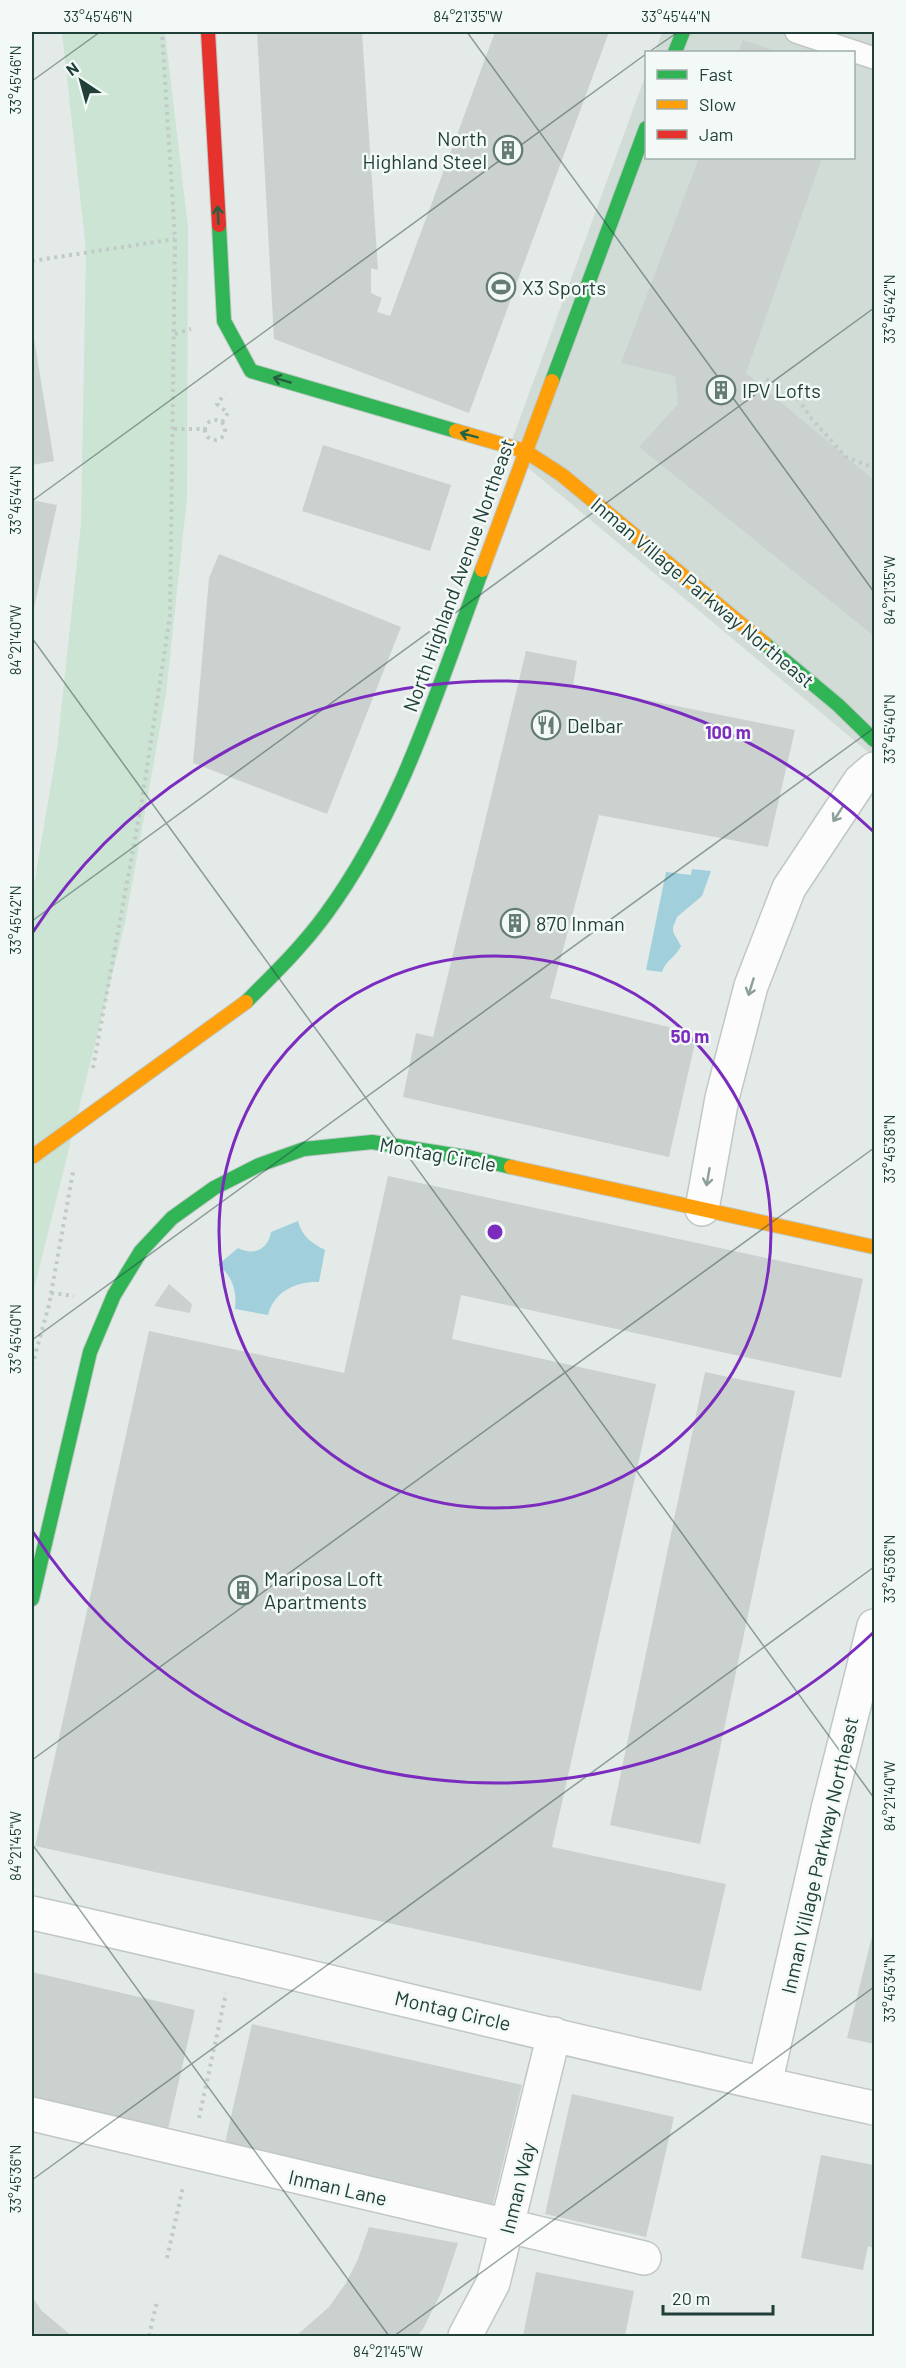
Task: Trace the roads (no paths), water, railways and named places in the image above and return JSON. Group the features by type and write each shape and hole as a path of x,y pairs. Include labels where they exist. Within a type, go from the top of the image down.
{"street":[{"name":"Inman Village Parkway Northeast","path":"208,32 224,321 251,371 525,451 571,482 838,705 874,740"},
{"path":"675,51 683,32"},
{"name":"North Highland Avenue Northeast","path":"32,1157 246,1002 310,935 357,868 388,813 413,754 645,131"},
{"path":"702,1209 722,1098 751,986 789,888 860,781 874,769"},
{"name":"Montag Circle","path":"32,1599 90,1352 114,1295 141,1251 172,1218 214,1188 259,1165 304,1149 372,1142 472,1158 874,1247"},
{"name":"Inman Village Parkway Northeast","path":"765,2084 828,1809 874,1626"},
{"name":"Montag Circle","path":"32,1913 874,2108"},
{"name":"Inman Way","path":"465,2337 493,2283 554,2034"},
{"name":"Inman Lane","path":"32,2114 644,2258"}],"lane":[{"path":"796,32 853,51"},
{"path":"855,52 874,58"}],"water":[{"path":"692,869 711,871 702,896 677,917 673,927 673,932 681,946 662,972 646,970 666,872 691,875"},
{"path":"298,1221 308,1239 325,1250 319,1282 303,1283 288,1289 275,1300 268,1315 235,1309 233,1285 218,1265 238,1248 249,1251 259,1250 267,1243 271,1232"}],"place":[{"name":"North Highland Steel","path":"508,150"},
{"name":"X3 Sports","path":"501,287"},
{"name":"IPV Lofts","path":"721,390"},
{"name":"Delbar","path":"546,725"},
{"name":"870 Inman","path":"515,923"},
{"name":"Mariposa Loft Apartments","path":"243,1590"}]}
